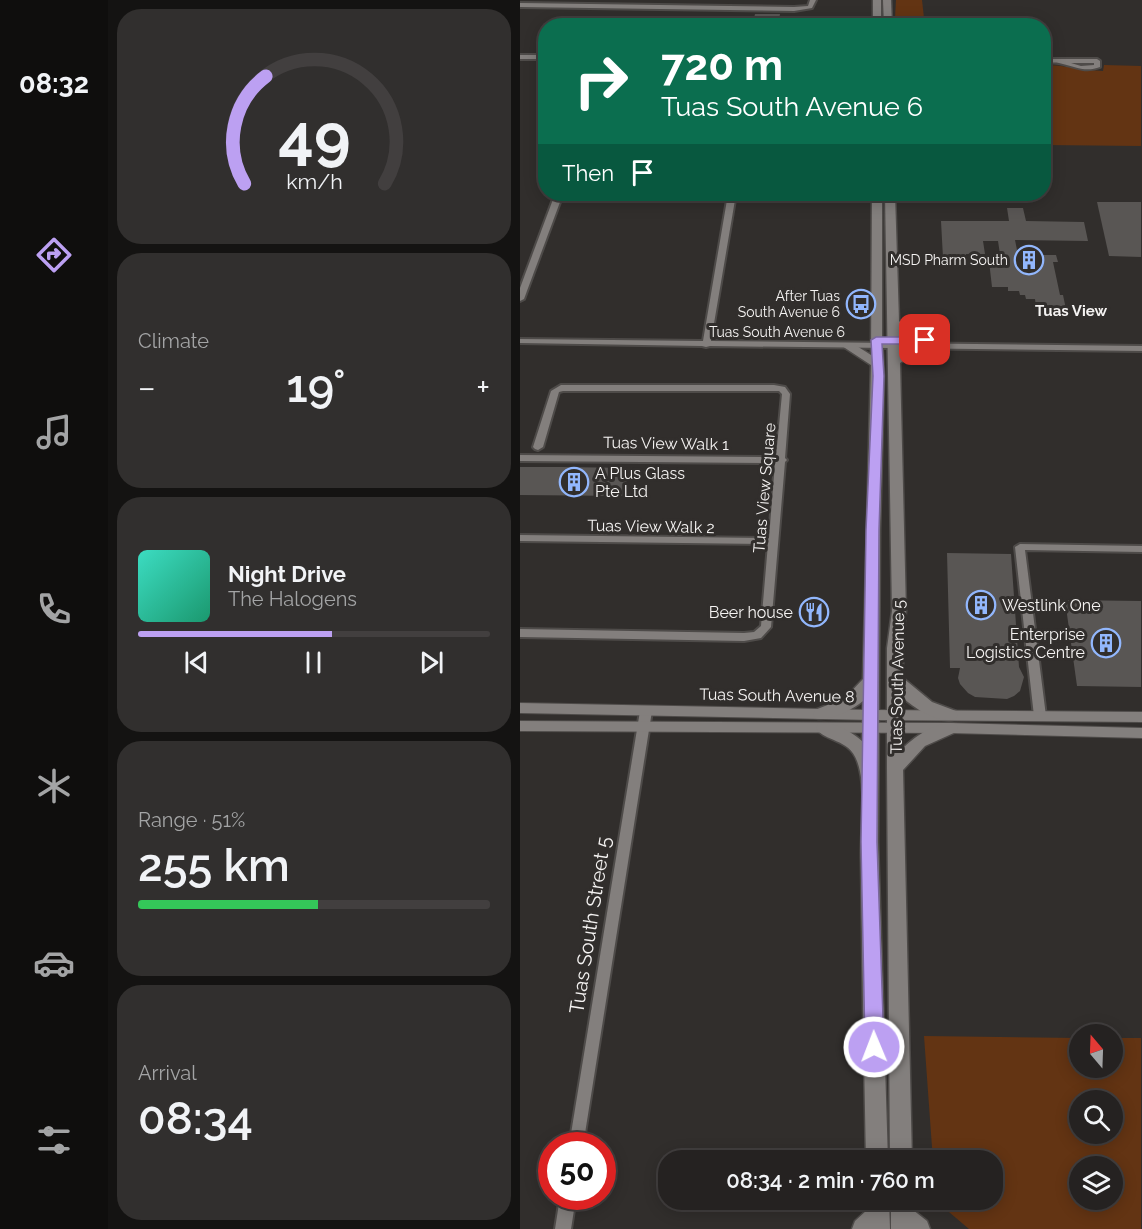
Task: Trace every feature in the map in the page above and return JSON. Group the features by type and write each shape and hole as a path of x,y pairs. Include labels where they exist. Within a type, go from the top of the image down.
{"main road":[{"path":"877,0 877,18"},
{"path":"887,0 888,18"},
{"name":"Tuas South Avenue 5","path":"877,201 876,343 889,352"},
{"name":"Tuas South Avenue 5","path":"877,1150 869,842 872,678 891,320 890,201"},
{"path":"891,320 906,334 929,343"},
{"path":"848,346 889,352 912,350 929,343"},
{"name":"Tuas South Avenue 5","path":"889,352 899,611 895,680 895,768 901,1150"},
{"path":"871,776 860,747 822,721 856,700 872,678"},
{"path":"895,680 909,697 950,721 919,742 895,768"}],"street":[{"path":"520,5 794,9 810,7 813,0"},
{"path":"520,57 538,57"},
{"path":"1051,61 1059,61 1097,61 1097,67 1081,68 1059,61"},
{"path":"520,299 556,201"},
{"path":"707,342 731,201"},
{"name":"Tuas South Avenue 6","path":"520,335 848,346 876,343"},
{"name":"Tuas South Avenue 6","path":"520,341 876,343 889,352 929,343 1141,344"},
{"name":"Tuas South Avenue 6","path":"929,343 1141,349"},
{"name":"Tuas View Square","path":"520,633 744,637 757,635 766,627 787,394 782,389 774,388 561,388 555,391 538,447"},
{"path":"520,452 538,447 543,455 550,458"},
{"name":"Tuas View Walk 1","path":"520,458 782,460"},
{"name":"Tuas View Walk 2","path":"523,539 774,541"},
{"path":"1040,716 1020,547 1141,549"},
{"name":"Tuas South Avenue 8","path":"520,708 646,711 872,722 1040,716 1141,717"},
{"name":"Tuas South Street 5","path":"578,1132 646,711"},
{"name":"Tuas South Avenue 8","path":"520,726 644,727 822,721"},
{"name":"Tuas South Avenue 8","path":"950,721 1141,733"},
{"path":"563,1229 566,1210"}],"shaded area":[{"path":"896,0 922,0 924,18 895,18"},
{"path":"1051,65 1103,71 1104,65 1141,66 1141,146 1051,145"},
{"path":"924,1036 1069,1038 1069,1078 1123,1078 1123,1038 1141,1038 1141,1229 969,1229 947,1210 1003,1210 1003,1150 932,1150"}],"building":[{"path":"755,14 780,14 779,18 754,18"},
{"path":"1097,202 1141,202 1141,257 1109,256"},
{"name":"MSD Pharm South","path":"1007,208 1023,208 1026,221 1084,222 1088,241 1015,240 1018,255 1056,255 1058,262 1053,262 1060,295 1063,295 1067,314 1037,314 1035,299 1026,299 1025,295 1020,295 1019,291 1008,291 1008,287 992,287 989,261 1001,261 998,241 983,241 985,254 966,254 966,258 943,258 941,221 1009,221"},
{"name":"A Plus Glass Pte Ltd","path":"520,467 631,468 623,496 520,495"},
{"name":"Westlink One","path":"947,553 1011,554 1019,667 1024,677 1020,691 1014,696 1007,699 975,697 960,684 958,678 960,668 950,668"},
{"name":"Enterprise Logistics Centre","path":"1065,600 1141,601 1141,687 1077,686"}],"place":[{"name":"MSD Pharm South","path":"1029,260"},
{"name":"After Tuas South Avenue 6","path":"861,304"},
{"name":"A Plus Glass Pte Ltd","path":"574,482"},
{"name":"Westlink One","path":"981,605"},
{"name":"Beer house","path":"814,612"},
{"name":"Enterprise Logistics Centre","path":"1106,643"}],"district":[{"name":"Tuas View","path":"1071,311"}],"route":[{"path":"874,1047 869,842 873,530 878,376 876,340 925,340"}]}
